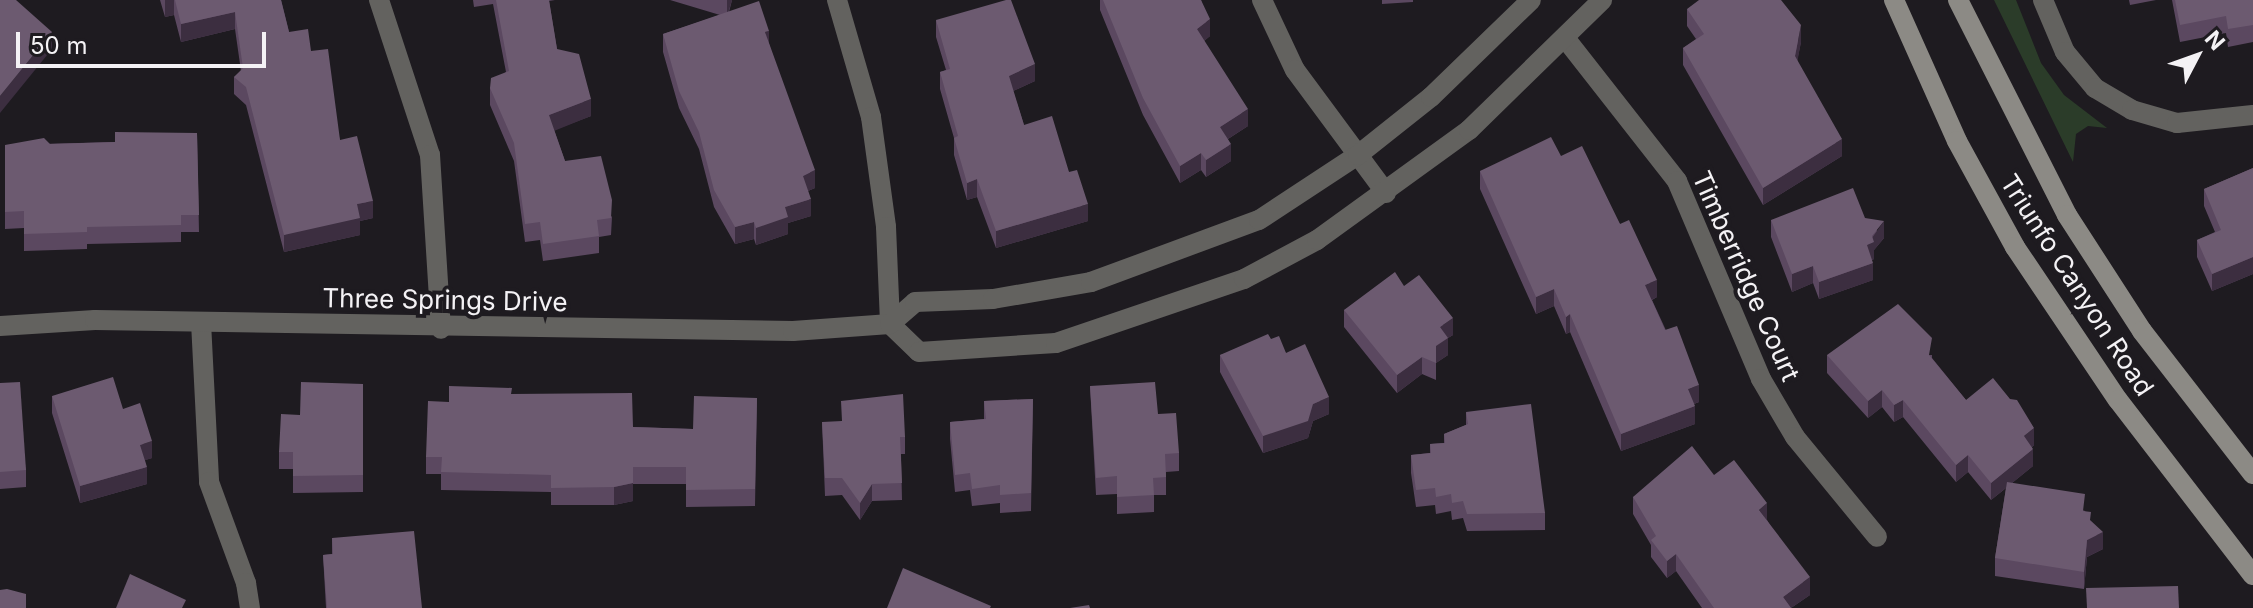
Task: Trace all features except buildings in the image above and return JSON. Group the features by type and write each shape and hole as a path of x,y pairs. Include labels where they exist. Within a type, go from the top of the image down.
{"street":[{"path":"379,0 430,155 441,329"},
{"path":"837,0 871,117 886,227 890,324 919,352 1056,343 1244,279 1317,240 1469,130 1602,0"},
{"path":"1262,0 1295,70 1386,193"},
{"path":"890,324 915,302 993,299 1091,282 1173,255 1259,220 1358,155 1431,97 1531,0"},
{"name":"Triunfo Canyon Road","path":"1894,0 1957,141 2015,247 2118,400 2253,575"},
{"name":"Triunfo Canyon Road","path":"1958,0 2067,215 2142,331 2253,474"},
{"path":"2043,0 2065,52 2095,88 2132,110 2177,123 2253,115"},
{"name":"Timberridge Court","path":"1565,38 1677,181 1761,379 1795,437 1877,537"},
{"path":"201,322 209,482 246,583 250,608"},
{"name":"Three Springs Drive","path":"0,326 201,322 441,329 793,331 890,324"}],"green space":[{"path":"1994,0 2016,0 2041,63 2064,95 2107,128 2088,126 2076,134 2073,162"}]}
